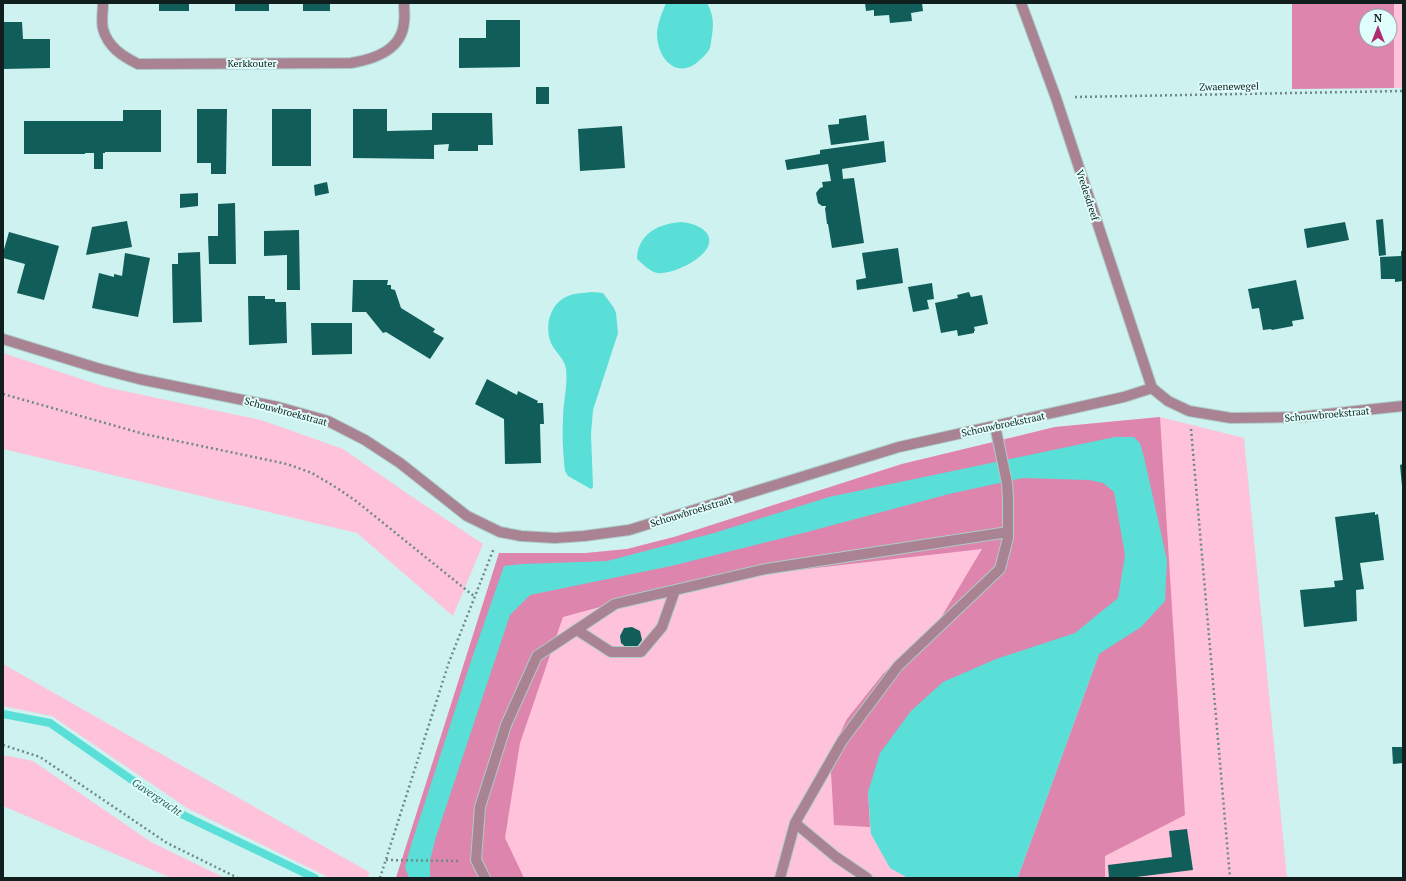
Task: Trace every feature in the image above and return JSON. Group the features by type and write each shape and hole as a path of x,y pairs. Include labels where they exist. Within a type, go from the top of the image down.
{"street":[{"name":"Kerkkouter","path":"103,3 103,28 109,44 122,56 138,64 351,63 367,60 387,52 400,39 404,23 404,3"},
{"name":"Vredesdreef","path":"1021,3 1056,98 1152,388"},
{"name":"Schouwbroekstraat","path":"3,339 97,368 139,379 278,407 328,421 366,440 400,463 467,516 500,532 521,536 555,538 629,530 900,447 1124,397 1152,388 1168,401 1189,411 1231,418 1299,417 1403,406"},
{"path":"780,878 795,823 842,741 898,666 1000,569 1008,538 1007,483 995,426"},
{"path":"485,878 476,860 480,807 506,725 537,656 615,604 766,569 1008,532"},
{"path":"577,630 611,652 641,652 662,627 675,590"},
{"path":"795,823 836,857 867,878"}],"path":[{"name":"Zwaenewegel","path":"1056,98 1145,95 1403,91"},
{"path":"3,394 144,434 287,464 312,473 356,501 475,597"},
{"path":"1189,411 1230,878"},
{"path":"380,878 449,662 500,532"},
{"path":"3,745 40,757 166,843 238,878"},
{"path":"386,860 476,860"}],"shaded area":[{"path":"1292,3 1394,3 1394,8 1358,8 1358,48 1394,48 1394,88 1292,89"},
{"path":"1394,3 1403,3 1403,88 1394,88 1394,48 1398,48 1398,8 1394,8"},
{"path":"3,353 105,387 261,420 343,449 483,544 453,616 357,533 3,449"},
{"path":"1160,417 1244,438 1287,878 396,878 499,553 586,553 627,549 674,537 902,464 1055,427"},
{"path":"1160,417 1185,815 1105,856 1105,878 1018,878 1099,654 868,792 870,827 834,825 830,754 847,719 883,674 939,621 982,549 692,582 563,617 520,743 505,838 524,878 396,878 499,553 586,553 627,549 674,537 902,464 1055,427"},
{"path":"3,664 369,872 368,878 330,878 187,808 52,716 3,706"},
{"path":"3,755 33,761 151,842 225,878 171,878 3,806"}],"water":[{"path":"666,3 707,3 711,11 713,26 710,49 701,59 693,65 685,68 678,68 671,65 661,53 658,44 658,27"},
{"path":"681,222 692,224 707,233 709,244 703,254 679,269 660,273 651,271 637,259 638,250 646,236 665,225"},
{"path":"592,292 603,293 614,308 618,333 593,410 591,434 593,487 591,489 568,476 565,471 563,452 563,413 566,369 564,362 551,343 548,329 550,316 553,309 562,299 574,294"},
{"path":"1115,437 1134,437 1140,443 1167,560 1165,601 1141,627 1099,654 1018,877 908,878 890,868 871,834 868,792 880,753 911,711 943,682 996,659 1075,633 1118,598 1125,555 1114,492 1103,483 1089,480 1023,478 949,494 671,566 530,595 510,615 436,837 430,860 430,878 409,878 405,867 412,842 470,664 504,566 607,561 714,533 829,497"}],"building":[{"path":"159,3 189,3 189,11 159,11"},
{"path":"235,3 269,3 269,11 235,11"},
{"path":"303,3 330,3 330,11 303,11"},
{"path":"865,3 922,3 923,11 911,13 912,21 890,23 889,15 874,16 874,10 866,11"},
{"path":"486,20 520,20 520,67 459,68 459,38 486,38"},
{"path":"3,22 22,22 23,39 50,39 50,68 3,69"},
{"path":"536,87 549,87 549,104 536,104"},
{"path":"197,109 227,109 226,174 211,174 211,163 197,163"},
{"path":"272,109 311,109 311,166 272,166"},
{"path":"353,109 387,109 387,131 432,130 432,113 492,113 493,145 478,145 478,151 448,151 449,144 434,145 434,159 353,158"},
{"path":"123,110 161,110 161,152 105,152 103,153 103,169 94,169 94,153 24,154 24,121 123,121"},
{"path":"866,115 869,140 831,145 828,125 839,124 839,119"},
{"path":"622,126 625,168 580,171 578,129"},
{"path":"884,141 886,162 842,169 843,179 854,178 864,243 832,248 827,224 826,206 822,206 818,203 816,193 823,187 822,182 831,181 828,164 787,170 785,160 820,154 820,150"},
{"path":"327,182 329,193 315,196 314,185"},
{"path":"198,193 198,206 180,208 180,194"},
{"path":"235,203 236,264 209,264 208,236 218,236 218,204"},
{"path":"1383,219 1386,255 1379,256 1376,220"},
{"path":"127,221 132,247 86,255 92,227"},
{"path":"1345,222 1349,240 1307,248 1304,229"},
{"path":"299,230 300,290 287,290 287,255 264,256 264,231"},
{"path":"9,232 59,246 44,300 17,293 25,264 3,258"},
{"path":"898,248 903,283 857,290 856,280 866,278 862,253"},
{"path":"1401,251 1403,251 1403,281 1395,282 1395,279 1381,279 1380,257 1401,256"},
{"path":"200,252 202,322 173,323 172,264 178,264 178,253"},
{"path":"125,253 150,258 138,317 92,308 99,273 114,277 114,274 122,276"},
{"path":"353,280 388,280 387,285 391,285 391,289 395,290 401,308 435,329 433,332 444,338 430,359 386,332 383,333 366,312 352,312"},
{"path":"1296,280 1304,319 1292,321 1293,326 1263,330 1259,308 1252,309 1248,289"},
{"path":"932,283 934,299 927,300 929,309 913,312 908,287"},
{"path":"969,292 971,297 982,295 988,324 974,327 974,333 958,336 957,330 941,333 935,303 958,298 957,295"},
{"path":"248,296 265,296 265,299 275,299 275,302 286,302 287,343 249,345"},
{"path":"311,323 352,323 352,354 312,355"},
{"path":"487,379 517,395 518,391 538,401 537,403 543,403 544,424 540,424 541,463 505,464 504,419 475,404"},
{"path":"1403,464 1403,486 1402,486 1400,465"},
{"path":"1375,512 1375,515 1378,514 1384,560 1360,563 1364,589 1356,590 1357,621 1304,627 1300,590 1335,587 1334,581 1343,580 1335,517"},
{"path":"632,627 640,631 642,640 637,647 628,649 621,643 620,636 624,628"},
{"path":"1392,747 1403,747 1403,763 1393,764"},
{"path":"1187,829 1193,870 1128,878 1109,878 1108,865 1172,857 1169,831"}],"waterway":[{"name":"Gavergracht","path":"3,714 50,723 181,814 315,878"}]}
